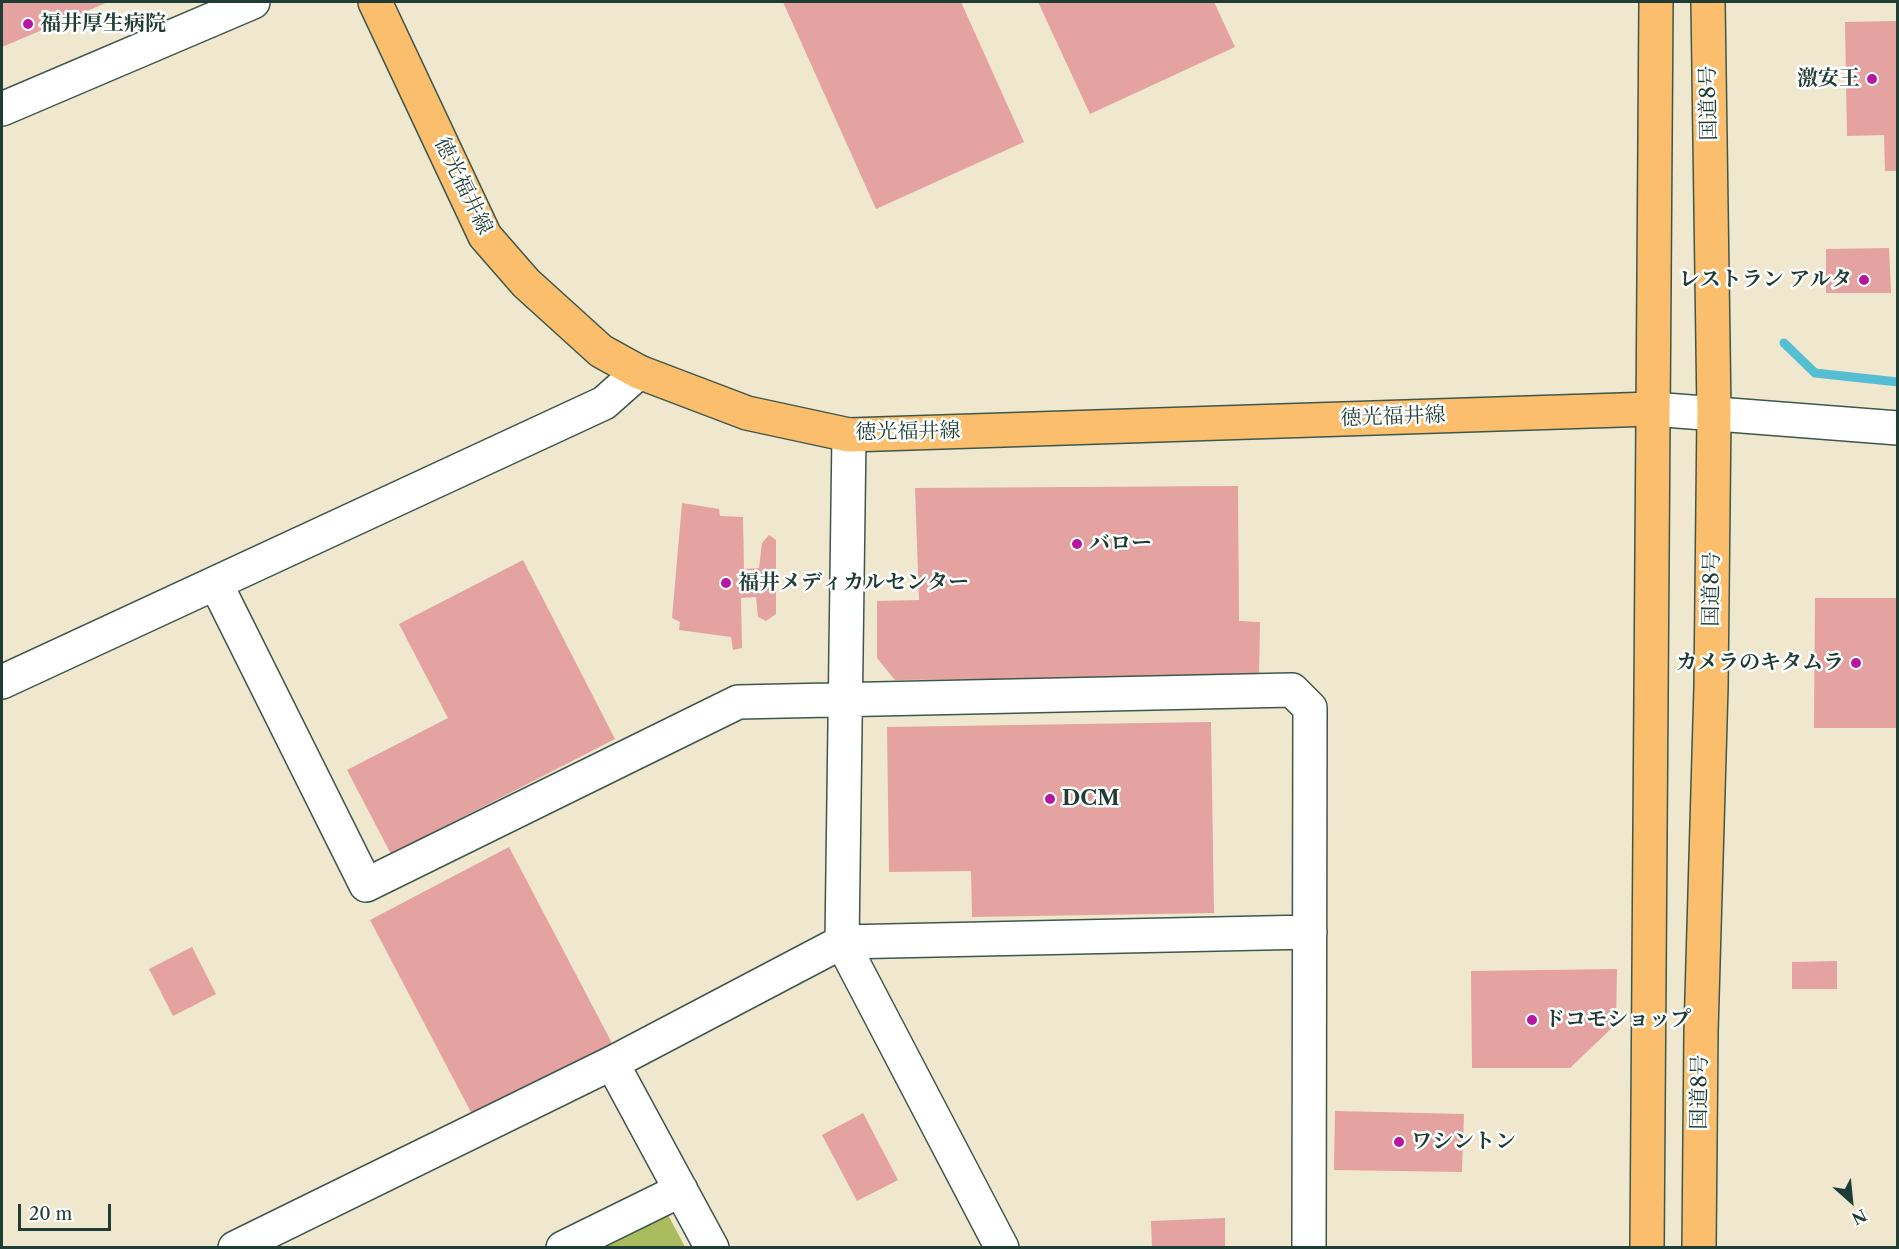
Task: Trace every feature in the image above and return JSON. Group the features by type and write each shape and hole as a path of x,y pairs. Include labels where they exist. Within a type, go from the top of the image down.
{"main road":[{"name":"徳光福井線","path":"375,2 485,236 526,283 601,351 639,372 747,413 849,435 1652,409"},
{"path":"1647,1248 1656,2"},
{"name":"国道8号","path":"1699,1248 1701,1032 1711,687 1714,412 1708,2"}],"street":[{"path":"2,109 253,2"},
{"path":"2,682 604,403 639,372"},
{"path":"1652,409 1898,428"},
{"path":"849,435 842,942 1002,1248"},
{"path":"216,584 366,885 738,702 1292,690 1310,708 1309,1248"},
{"path":"235,1248 612,1062 842,942 1310,932"},
{"path":"612,1062 712,1248"},
{"path":"563,1248 681,1190"}],"green space":[{"path":"667,1213 685,1247 598,1248"}],"building":[{"name":"福井厚生病院","path":"2,2 108,2 2,47"},
{"path":"783,2 961,2 1024,142 876,209"},
{"path":"1038,2 1214,2 1235,47 1090,114"},
{"name":"激安王","path":"1898,21 1898,171 1885,171 1884,135 1847,136 1845,22"},
{"path":"1889,248 1891,293 1826,293 1826,249"},
{"name":"バロー","path":"1238,486 1239,621 1260,622 1259,677 895,680 877,658 877,601 919,600 915,488"},
{"name":"福井メディカルセンター","path":"682,503 719,509 720,516 743,517 744,569 759,568 762,543 769,535 776,540 776,614 766,621 758,617 756,597 741,598 742,648 733,650 731,637 679,630 680,622 672,618"},
{"path":"523,560 615,739 391,854 347,770 448,718 399,624"},
{"name":"カメラのキタムラ","path":"1815,598 1898,598 1898,728 1814,728"},
{"name":"DCM","path":"1211,722 1214,913 972,917 971,871 889,872 887,727"},
{"path":"509,847 613,1045 474,1118 370,920"},
{"path":"192,947 216,994 173,1016 149,969"},
{"path":"1837,961 1837,989 1792,989 1792,962"},
{"path":"1617,969 1616,1024 1570,1068 1472,1068 1471,971"},
{"name":"ワシントン","path":"1335,1111 1464,1114 1462,1172 1334,1170"},
{"path":"863,1113 898,1180 857,1201 822,1135"},
{"path":"1225,1218 1225,1248 1152,1248 1151,1221"}],"waterway":[{"path":"1784,343 1815,373 1898,382"}],"place":[{"name":"福井厚生病院","path":"28,24"},
{"name":"激安王","path":"1872,79"},
{"name":"レストラン アルタ","path":"1864,280"},
{"name":"バロー","path":"1077,544"},
{"name":"福井メディカルセンター","path":"726,583"},
{"name":"カメラのキタムラ","path":"1856,663"},
{"name":"DCM","path":"1050,799"},
{"name":"ドコモショップ","path":"1532,1020"},
{"name":"ワシントン","path":"1399,1142"}]}
